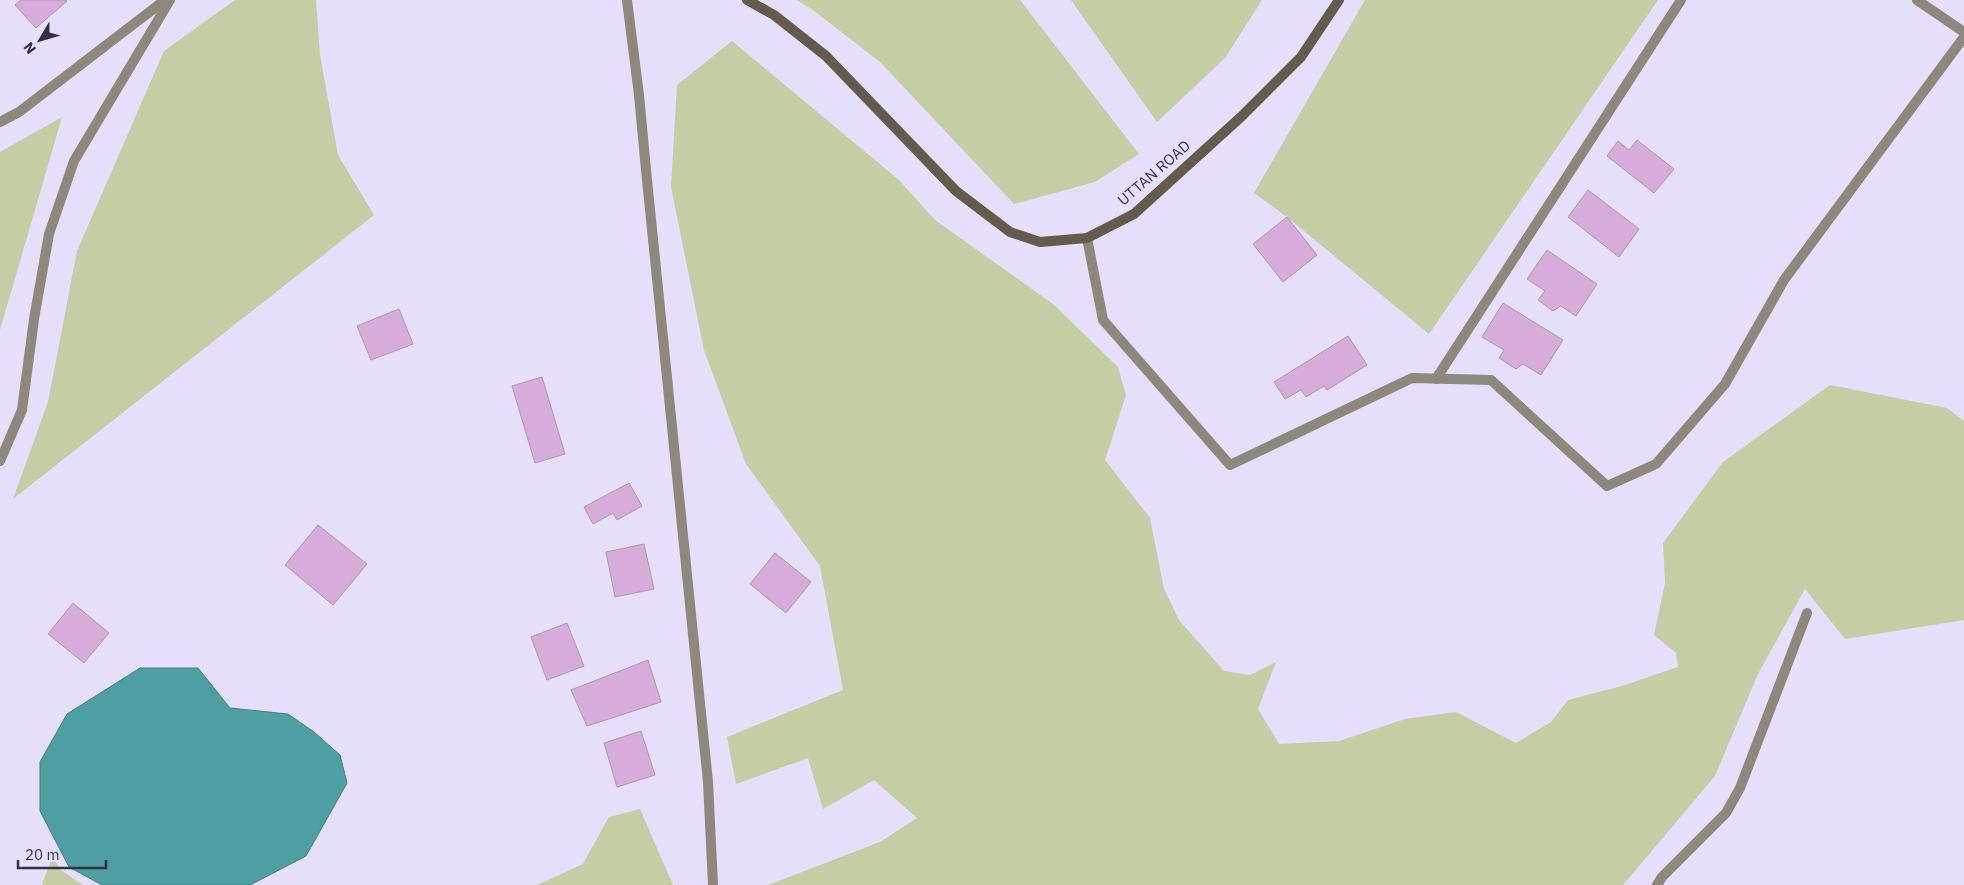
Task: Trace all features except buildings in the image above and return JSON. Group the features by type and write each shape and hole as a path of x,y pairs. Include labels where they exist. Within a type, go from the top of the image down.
{"main road":[{"name":"UTTAN ROAD","path":"747,0 774,15 826,56 956,191 1010,232 1040,242 1088,238 1134,214 1242,116 1301,57 1339,0"}],"street":[{"path":"0,122 19,112 165,0"},
{"path":"0,461 22,410 34,318 49,234 74,161 170,0"},
{"path":"627,0 640,95 708,782 713,885"},
{"path":"1436,379 1681,0"},
{"path":"1917,0 1964,32"},
{"path":"1088,238 1103,320 1230,465 1412,378 1491,380 1608,486 1656,464 1725,384 1784,280 1964,37"},
{"path":"1657,885 1662,877 1726,813 1740,788 1807,613"}],"shaded area":[{"path":"235,0 316,0 320,55 338,155 374,215 13,499 48,402 77,251 164,51"},
{"path":"797,0 1020,0 1139,154 1095,182 1014,204 880,62 813,10"},
{"path":"1071,0 1262,0 1225,58 1157,122"},
{"path":"1365,0 1658,0 1429,334 1287,217 1254,193"},
{"path":"732,41 899,180 935,220 1053,304 1118,367 1126,395 1105,460 1150,518 1164,589 1179,620 1224,671 1250,675 1276,662 1258,709 1279,744 1339,741 1405,719 1456,712 1516,743 1551,722 1568,700 1622,686 1678,667 1676,653 1654,635 1665,583 1663,543 1723,462 1830,385 1947,408 1964,421 1964,620 1845,639 1805,589 1758,674 1715,776 1623,885 768,885 880,842 917,818 874,780 823,809 808,758 736,784 727,737 843,690 820,566 746,464 704,350 671,187 677,85"},
{"path":"62,117 0,330 0,152"},
{"path":"140,668 198,668 230,708 288,714 314,732 340,755 347,783 306,856 250,885 102,885 69,867 40,811 40,762 67,714"},
{"path":"640,809 673,885 537,885 583,864 609,817"},
{"path":"52,857 61,870 83,885 42,885"}]}
